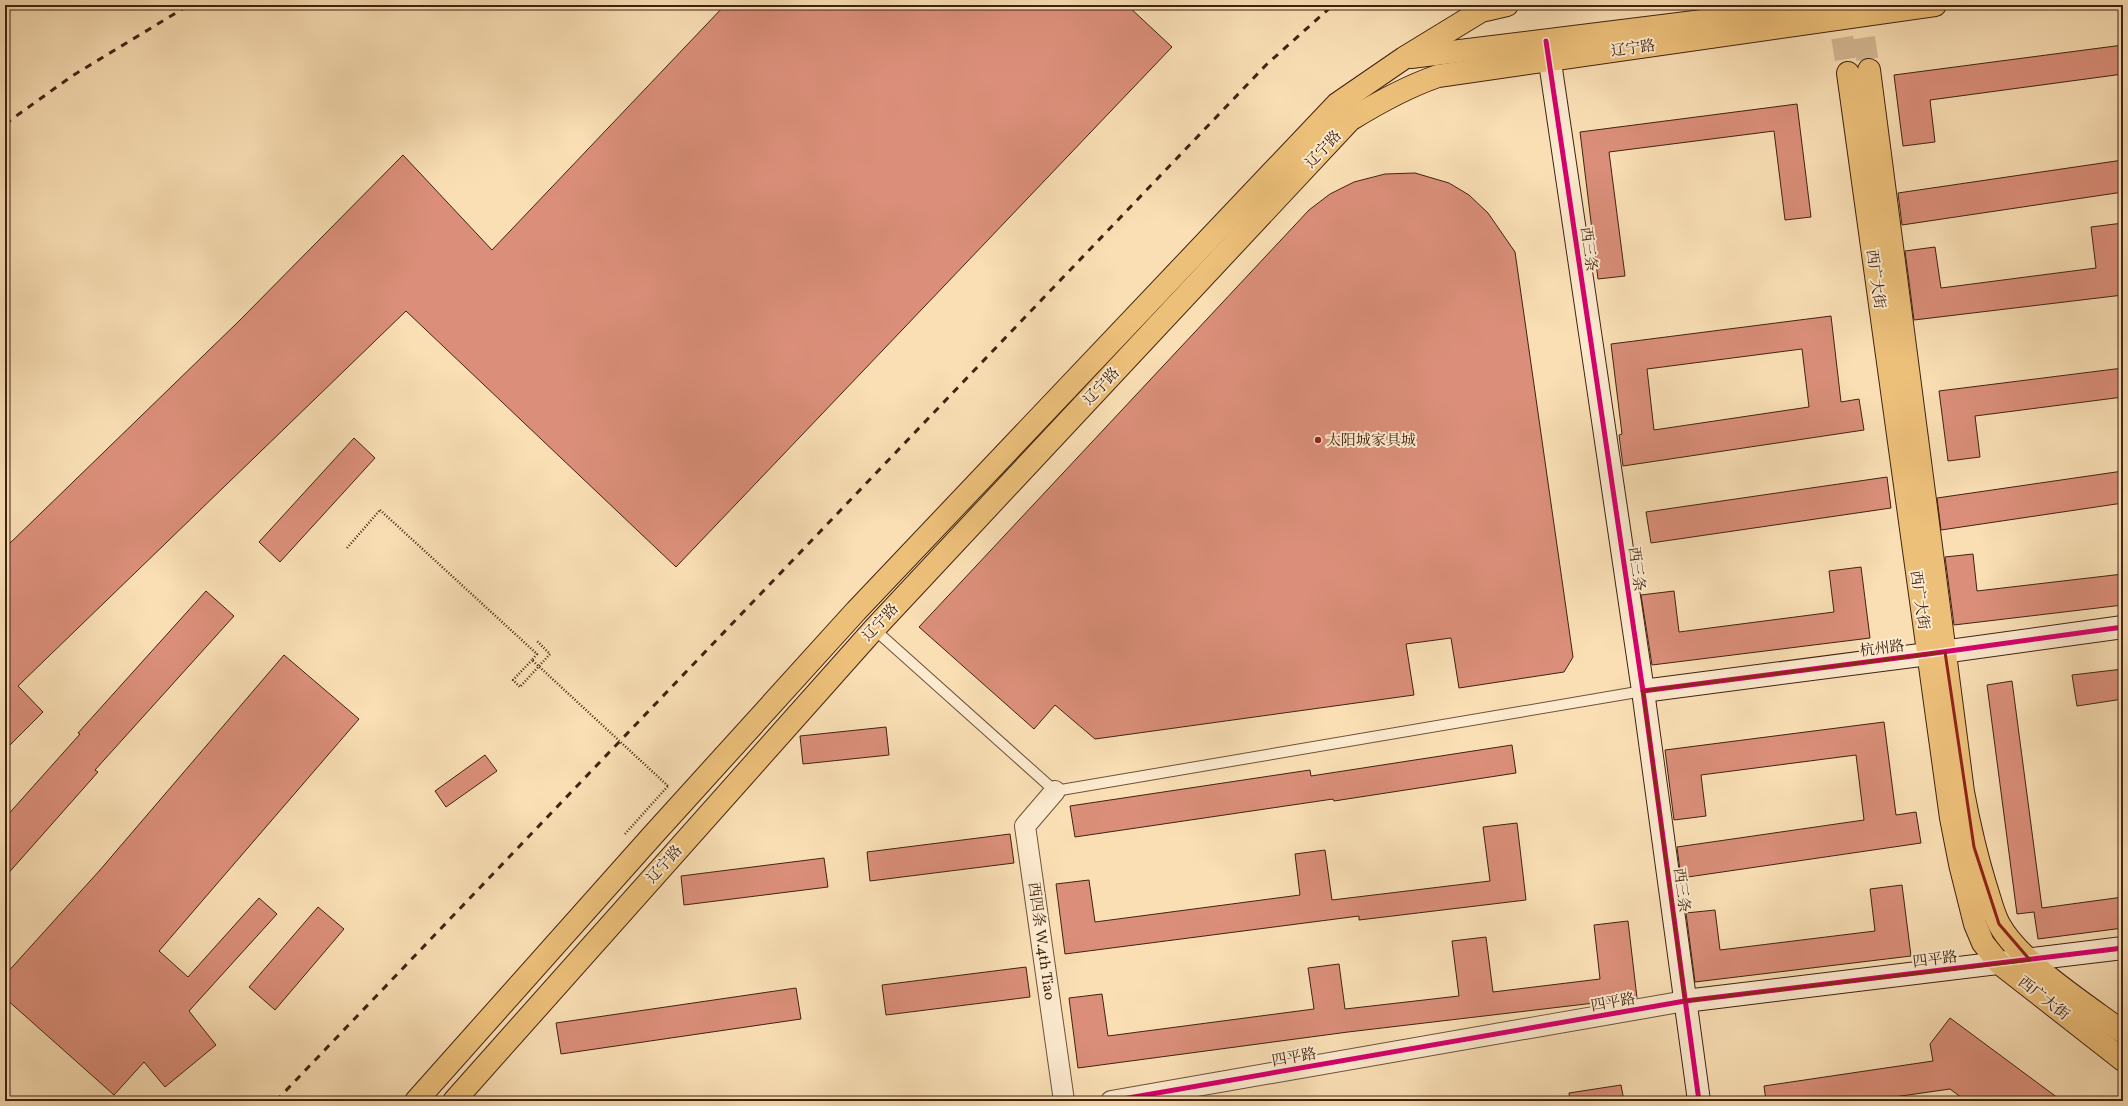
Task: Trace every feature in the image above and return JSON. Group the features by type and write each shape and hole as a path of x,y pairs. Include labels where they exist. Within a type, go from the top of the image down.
{"main road":[{"path":"1404,58 1484,8 1507,5"},
{"name":"辽宁路","path":"454,1101 874,629 1350,120 1376,103 1412,85 1438,76 1548,51 1832,5"},
{"name":"辽宁路","path":"416,1101 658,829 856,611 1337,104 1404,58 1548,51 1935,5"},
{"name":"西广大街","path":"1858,71 1936,653 1960,864 1975,924 1983,943 1999,963 2123,1060"},
{"path":"1936,653 1974,847 1999,924 2030,960 2123,1032"}],"street":[{"name":"西三条","path":"1548,51 1643,690 1699,1101"},
{"name":"杭州路","path":"1643,690 1936,653 2123,627"},
{"name":"西四条 W.4th Tiao","path":"1055,791 1025,826 1064,1101"},
{"name":"四平路","path":"1111,1101 1685,1001 2123,948"}],"lane":[{"path":"874,629 1055,791 1643,690"}],"path":[{"path":"347,548 380,510 537,654 513,680 520,687 550,654 537,641"},
{"path":"532,660 668,786 625,834"}],"highlighted area":[{"path":"1945,652 1974,847 1999,924 2030,960 1685,1001 1643,691"}],"building":[{"path":"725,5 1127,5 1172,47 676,567 406,311 18,686 43,712 5,750 5,548 239,321 403,155 492,250"},
{"path":"2123,45 2123,74 1930,100 1935,142 1903,146 1894,75"},
{"path":"1797,104 1811,217 1785,220 1774,131 1609,152 1625,276 1598,279 1580,132"},
{"path":"2123,160 2123,192 1902,225 1898,193"},
{"name":"太阳城家具城","path":"1415,173 1449,183 1469,195 1488,213 1515,252 1573,657 1564,672 1459,688 1451,638 1406,644 1414,695 1095,739 1055,705 1034,729 919,627 1309,210 1330,194 1354,182 1385,174"},
{"path":"2123,223 2123,295 1914,320 1905,251 1935,247 1941,288 2096,268 2091,227"},
{"path":"1831,316 1841,402 1859,399 1864,430 1623,466 1619,435 1622,434 1611,344","holes":["1802,349 1809,407 1654,430 1647,369"]},
{"path":"2123,368 2123,397 1975,416 1980,457 1948,461 1939,391"},
{"path":"354,438 375,458 280,562 259,542"},
{"path":"2123,471 2123,503 1941,530 1937,498"},
{"path":"1887,477 1891,508 1651,543 1646,512"},
{"path":"1973,554 1977,591 2123,574 2123,605 1954,625 1945,557"},
{"path":"1861,567 1870,638 1652,665 1641,595 1674,591 1679,632 1834,612 1829,571"},
{"path":"206,591 234,616 95,770 98,772 5,877 5,818 80,734 78,733"},
{"path":"284,655 359,719 159,951 188,977 259,898 277,914 189,1011 216,1045 165,1087 144,1062 114,1095 5,998 5,975 100,870"},
{"path":"2123,669 2123,699 2077,706 2072,675"},
{"path":"2012,681 2042,908 2123,897 2123,928 2038,939 2034,912 2017,914 1987,685"},
{"path":"1884,722 1896,815 1916,812 1921,843 1681,878 1677,847 1864,820 1856,755 1701,775 1706,816 1674,820 1665,750"},
{"path":"886,727 889,755 803,764 800,736"},
{"path":"1512,745 1516,773 1334,801 1333,799 1075,837 1070,806 1310,770 1311,776"},
{"path":"485,755 497,771 446,807 435,791"},
{"path":"1517,823 1526,900 1359,920 1359,916 1065,954 1056,884 1089,880 1095,922 1300,895 1295,854 1325,850 1332,900 1490,881 1483,827"},
{"path":"1010,834 1014,863 870,881 867,852"},
{"path":"824,858 828,887 684,905 681,876"},
{"path":"1902,885 1911,956 1695,982 1686,913 1715,910 1720,950 1875,931 1870,889"},
{"path":"318,907 344,929 275,1010 249,987"},
{"path":"1628,921 1637,998 1348,1032 1078,1068 1069,998 1102,994 1108,1036 1314,1009 1308,968 1339,964 1345,1009 1459,996 1452,941 1486,937 1493,992 1600,979 1594,925"},
{"path":"1026,967 1030,997 886,1015 882,985"},
{"path":"796,988 801,1019 561,1054 556,1023"},
{"path":"1950,1018 2062,1101 1966,1101 1950,1089 1866,1101 1766,1101 1764,1086 1933,1061 1930,1044"},
{"path":"1621,1085 1624,1101 1570,1101 1569,1093"}],"tunnel":[{"path":"1837,5 1848,73"},
{"path":"1859,5 1869,70"}],"railway":[{"path":"5,124 72,76 189,5"},
{"path":"276,1101 1266,65 1333,5"}],"cycle path":[{"path":"1546,41 1643,691 1699,1101"},
{"path":"1643,691 2123,627"},
{"path":"1111,1101 1685,1001 2123,948"}],"place":[{"name":"太阳城家具城","path":"1318,440"}]}
